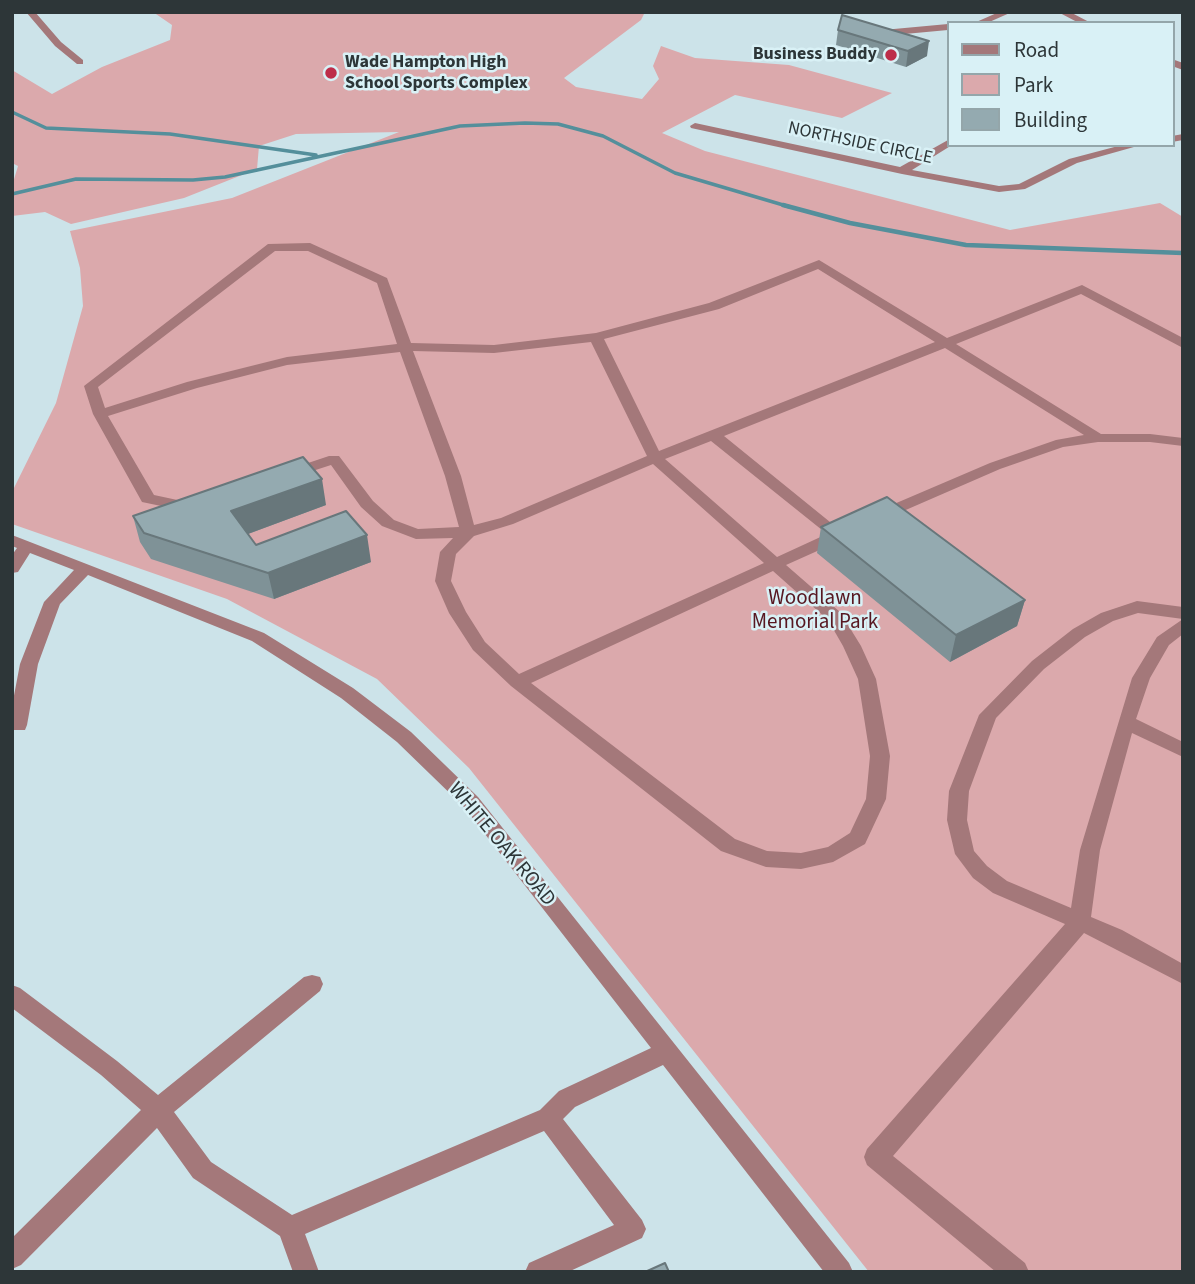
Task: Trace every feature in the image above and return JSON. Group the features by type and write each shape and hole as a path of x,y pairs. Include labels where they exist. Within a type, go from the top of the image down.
{"street":[{"path":"30,12 58,44 80,62"},
{"path":"983,21 1008,12"},
{"path":"1062,12 1082,21"},
{"path":"883,33 946,27"},
{"name":"NORTHSIDE CIRCLE","path":"695,126 991,188 1014,188 1031,183 1073,161 1114,147"},
{"path":"902,171 946,144"},
{"path":"204,503 191,507 148,499 100,414 92,386 272,247 310,247 383,281 453,477 468,531"},
{"path":"100,414 192,385 287,360 404,346 494,349 596,337 714,306 819,264 1098,438"},
{"path":"269,481 334,459 367,504 388,523 416,534 468,531 507,521 655,458 1082,289 1183,344"},
{"path":"468,531 447,552 443,581 458,613 479,646 517,682 728,845 765,859 801,861 833,854 858,838 876,799 880,756 867,679 852,646 834,616 655,458 596,337"},
{"path":"713,435 849,530"},
{"path":"517,682 995,466 1061,443 1098,438 1150,438 1183,442"},
{"path":"12,568 20,543"},
{"name":"WHITE OAK ROAD","path":"20,543 258,637 377,714 471,802 839,1272"},
{"path":"18,725 29,664 52,602 86,568"},
{"path":"1183,613 1137,607 1107,617 1079,633 1038,665 988,715 960,791 957,820 965,854 980,872 1000,887 1139,949 1183,975"},
{"path":"1016,1272 876,1157 1080,922 1090,850 1126,722 1147,669 1163,641 1183,625"},
{"path":"1126,722 1183,750"},
{"path":"12,1256 158,1110 312,984"},
{"path":"12,995 109,1068 158,1110 202,1170 290,1228 306,1272"},
{"path":"290,1228 548,1118 567,1099 666,1052"},
{"path":"538,1272 633,1229 548,1118"}],"green space":[{"name":"Woodlawn Memorial Park","path":"153,12 645,12 641,20 564,78 576,87 642,99 659,79 653,66 661,46 695,58 789,65 892,93 842,118 735,95 662,133 705,151 1010,230 1160,203 1183,217 1183,1272 869,1272 469,768 377,679 227,599 12,524 12,492 56,403 83,306 80,268 70,231 232,198 399,132 296,134 259,146 257,169 184,198 71,224 45,212 12,216 12,186 18,166 12,163 12,70 52,94 102,67 170,40 172,25"}],"building":[{"path":"842,15 929,41 908,51 838,30"},
{"path":"303,457 322,479 231,511 256,545 346,511 367,535 268,573 144,533 133,516"},
{"path":"887,497 1025,600 956,635 821,527"},
{"path":"665,1263 669,1272 645,1272"}],"waterway":[{"path":"12,112 46,128 170,134 316,155"},
{"path":"12,194 76,179 193,180 225,177 460,126 525,123 558,124 603,136 675,173 786,206"},
{"path":"786,206 850,223 966,245 1183,253"},
{"path":"786,206 790,207"}],"place":[{"name":"Business Buddy","path":"891,55"},
{"name":"Wade Hampton High School Sports Complex","path":"331,73"}]}
